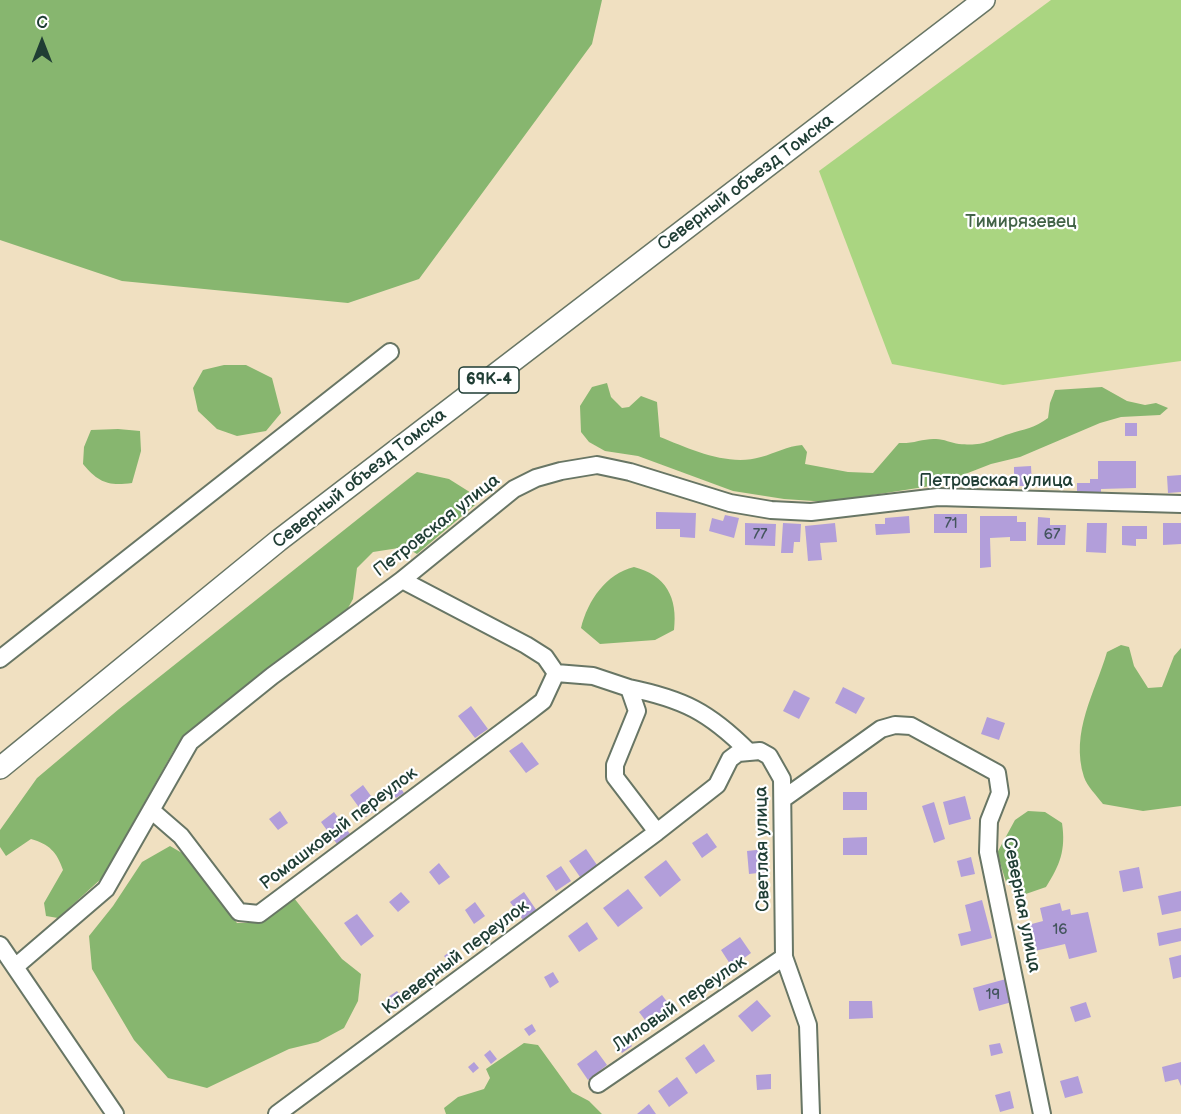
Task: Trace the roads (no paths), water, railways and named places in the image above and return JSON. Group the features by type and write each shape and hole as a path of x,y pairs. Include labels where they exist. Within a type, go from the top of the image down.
{"main road":[{"name":"Северный объезд Томска","path":"0,768 278,541 984,0"}],"street":[{"path":"0,659 390,352"},
{"name":"Петровская улица","path":"15,967 106,889 190,742 272,676 402,580 514,489 561,471 597,465 630,472 730,503 771,510 811,512 938,497 1181,504"},
{"path":"402,580 526,645 545,657 556,673 593,676 629,688 663,695 694,708 720,723 748,751 730,759 717,785 657,832 615,777 615,765 637,711 629,688"},
{"name":"Ромашковый переулок","path":"152,810 181,836 239,912 259,914 543,701 556,673"},
{"name":"Северная улица","path":"783,800 881,729 895,725 911,726 997,774 1000,793 989,821 988,852 1042,1114"},
{"name":"Светлая улица","path":"748,751 760,751 769,756 778,768 782,779 784,957 808,1025 811,1114"},
{"name":"Клеверный переулок","path":"277,1114 657,832"},
{"path":"0,945 116,1114"},
{"name":"Лиловый переулок","path":"598,1084 784,957"}],"park label":[{"name":"Тимирязевец","path":"1021,222"}]}
